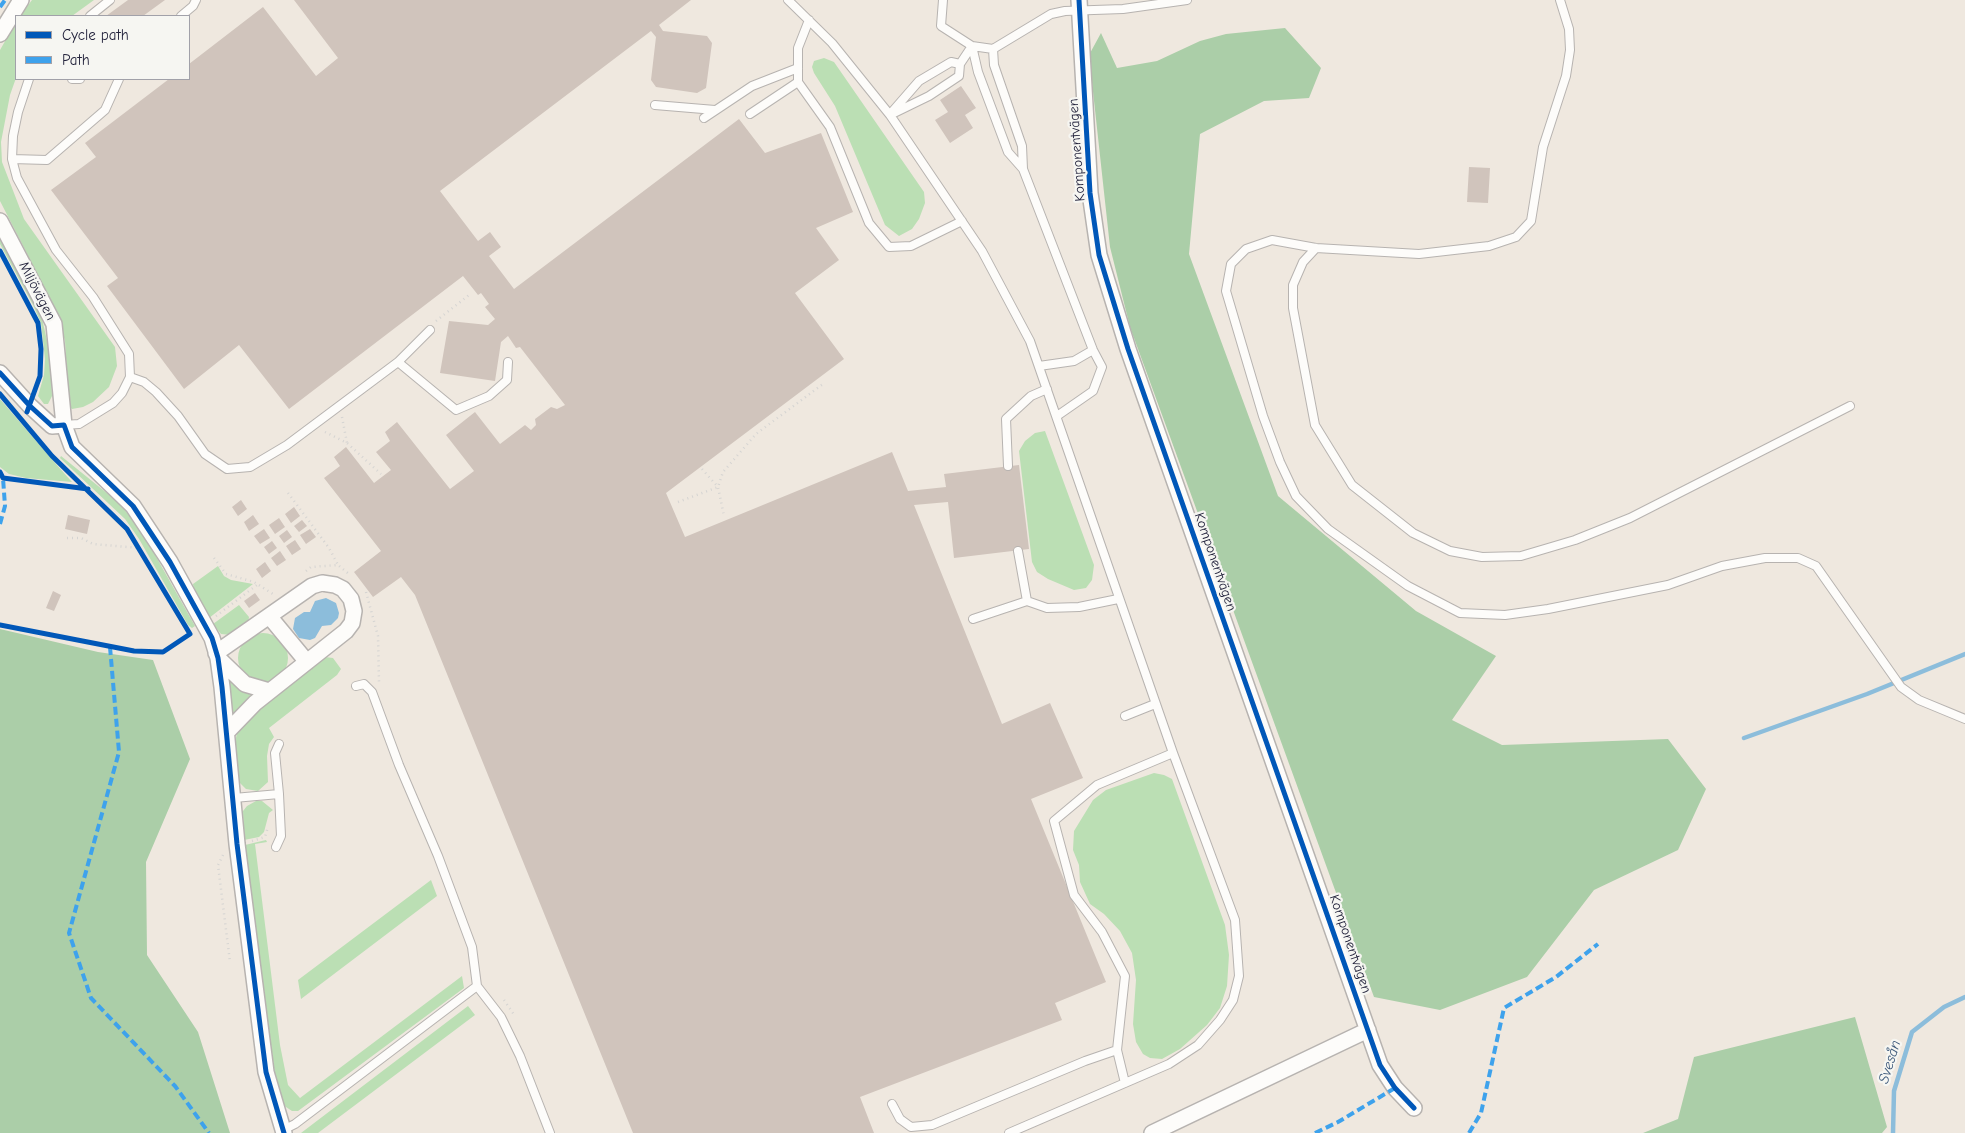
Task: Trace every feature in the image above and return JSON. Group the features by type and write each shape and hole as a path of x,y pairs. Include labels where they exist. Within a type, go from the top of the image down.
{"street":[{"path":"0,34 21,0"},
{"name":"Komponentvägen","path":"1079,5 1090,193 1099,255 1131,358 1380,1065 1395,1088 1414,1108"},
{"name":"Miljövägen","path":"0,222 54,324 66,436 72,447 133,506 150,529 204,625 217,655"},
{"path":"0,373 30,406 52,426 64,425"},
{"path":"217,655 312,586 322,583 343,589 351,599 354,611 352,623 346,631 269,691 240,716 227,732"},
{"path":"269,616 307,662"},
{"path":"217,655 245,684 269,691"},
{"path":"217,655 234,798 237,844 266,1072 284,1131"},
{"path":"1152,1133 1368,1030"}],"lane":[{"path":"91,15 110,0"},
{"path":"182,15 193,6 196,0"},
{"path":"788,0 832,43 890,115 986,257 1030,341 1172,753 1235,920 1239,976 1232,1000 1220,1020 1198,1045 1169,1064 1009,1133"},
{"path":"942,0 941,26 972,46 993,49 1051,14 1079,5 1099,11 1187,0"},
{"path":"1560,0 1569,29 1570,50 1566,76 1543,148 1537,195 1531,221 1516,237 1489,246 1419,254 1316,248 1272,240 1246,249 1231,264 1226,291 1280,462 1296,496 1328,529 1408,586 1460,613 1513,614 1614,597 1668,585 1722,566 1765,558 1798,558 1816,566 1901,687 1919,700 1965,719"},
{"path":"808,20 798,48 798,82 830,127 870,222 889,247 912,246 962,221"},
{"path":"890,115 929,96 959,76 960,64 972,46"},
{"path":"972,46 978,72 1008,152 1023,169"},
{"path":"993,49 994,65 1022,146 1023,169 1093,350 1102,367 1093,391 1057,416"},
{"path":"890,115 919,81 951,62 960,64"},
{"path":"704,118 752,86 798,68"},
{"path":"29,80 18,112 13,136 12,159 25,196 56,250 93,297 129,354 130,377 122,393 113,403 79,424 64,425"},
{"path":"12,159 47,160 105,110 119,80"},
{"path":"750,114 798,82"},
{"path":"656,106 715,110"},
{"path":"1316,248 1303,262 1293,285 1293,308 1315,425 1352,485 1413,533 1450,551 1482,557 1521,556 1575,540 1630,518 1850,406"},
{"path":"130,377 144,382 156,392 178,416 205,454 227,469 250,467 313,425 398,362 430,330"},
{"path":"1039,366 1074,361 1093,350"},
{"path":"398,362 456,410 488,396 507,380 508,362"},
{"path":"1008,466 1006,419 1031,396 1047,389"},
{"path":"1018,551 1027,601"},
{"path":"973,619 1027,601 1047,608 1079,607 1118,599"},
{"path":"356,686 364,684 372,692 403,774 438,856 472,947 477,986 501,1017 520,1056 550,1133"},
{"path":"1125,716 1155,704"},
{"path":"276,847 281,836 275,752 279,744"},
{"path":"1125,1082 1117,1050 1125,976 1102,932 1074,895 1054,821 1097,785 1172,753"},
{"path":"234,798 279,794"},
{"path":"284,1131 477,986"},
{"path":"892,1104 900,1119 911,1127 932,1125 1085,1061 1117,1050"}],"path":[{"path":"430,330 437,320 469,296"},
{"path":"718,487 723,472 756,434 823,384"},
{"path":"339,406 347,443"},
{"path":"313,425 347,443 381,474"},
{"path":"702,469 718,487 724,516"},
{"path":"678,502 718,487"},
{"path":"288,494 329,548 338,565"},
{"path":"67,538 81,538 93,544 139,548"},
{"path":"214,558 226,574 257,585 273,594"},
{"path":"204,625 257,585"},
{"path":"245,842 264,837 272,815 280,813"},
{"path":"226,849 218,865 230,962"}],"green space":[{"path":"32,0 94,0 73,15 21,15"},
{"path":"15,24 15,80 10,95 1,142 2,162 24,219 115,347 117,366 109,387 93,402 83,407 72,409 69,406 65,341 57,312 0,201 0,50"},
{"path":"1285,28 1321,68 1309,98 1264,101 1200,134 1189,254 1278,496 1416,611 1496,656 1452,720 1502,745 1668,739 1706,789 1678,850 1594,890 1527,977 1440,1010 1374,997 1130,327 1110,247 1089,55 1101,33 1117,68 1157,61 1200,41 1226,34"},
{"path":"824,58 834,62 924,192 925,203 919,219 912,229 899,236 885,225 835,106 814,73 812,67 814,61"},
{"path":"0,236 41,314 50,354 52,396 48,404 44,404 38,396 44,375 45,359 41,323 0,244"},
{"path":"0,399 72,482 26,478 9,474 0,467"},
{"path":"1045,431 1094,565 1092,580 1086,588 1074,590 1048,579 1037,572 1032,562 1019,451 1025,441 1035,433"},
{"path":"61,456 118,502 129,515 145,537 195,626 192,628 188,625 139,539 125,519 60,458"},
{"path":"218,566 224,576 231,580 253,584 209,618 194,591 193,584"},
{"path":"239,605 249,617 248,624 232,635 221,634 213,624"},
{"path":"0,629 98,652 153,660 190,759 146,862 147,955 198,1032 230,1133 0,1133"},
{"path":"263,633 273,635 281,640 286,648 288,658 286,668 281,676 273,681 263,683 253,681 245,676 240,668 238,658 240,648 245,640 253,635"},
{"path":"325,657 333,658 341,669 337,675 269,728 274,737 269,744 267,756 268,782 258,791 246,789 239,782 237,775 235,742 238,729 259,708"},
{"path":"232,681 253,697 235,713 231,711 228,684"},
{"path":"1154,773 1172,779 1225,925 1229,955 1227,986 1220,1008 1207,1025 1180,1049 1162,1059 1150,1058 1143,1054 1136,1042 1133,1024 1136,980 1132,953 1120,931 1104,914 1090,904 1080,882 1079,865 1073,850 1074,831 1093,800 1106,790"},
{"path":"256,801 262,801 273,810 269,813 264,832 259,837 244,840 243,811 247,806"},
{"path":"266,840 267,842 255,844 280,1045 288,1085 300,1098 462,976 464,988 298,1111 292,1111 283,1105 275,1075 245,845"},
{"path":"431,880 437,896 301,999 298,980"},
{"path":"468,1006 475,1015 318,1133 301,1133"},
{"path":"1855,1017 1887,1127 1882,1133 1643,1133 1678,1119 1694,1057"}],"water":[{"path":"326,598 336,603 339,613 338,618 331,625 322,626 315,638 310,640 299,638 293,629 295,618 304,612 310,612 315,601"}],"building":[{"path":"128,0 165,0 144,15 107,15"},
{"path":"294,0 691,0 659,25 663,31 707,36 712,43 706,88 697,93 656,87 651,80 656,37 651,31 440,191 478,241 490,232 501,247 489,256 514,289 739,119 765,153 821,133 853,212 816,228 839,260 795,293 844,359 666,493 685,537 892,452 908,491 946,487 944,474 1019,465 1029,549 954,558 948,502 914,505 1002,724 1050,703 1083,778 1031,799 1106,982 1055,1003 1062,1020 860,1097 874,1133 633,1133 415,595 401,577 373,597 354,572 381,551 324,478 340,466 334,457 346,447 374,483 391,470 376,452 390,441 385,432 397,422 450,489 474,471 446,435 475,412 500,444 525,425 531,430 536,425 535,419 551,407 557,409 565,405 520,347 516,348 508,336 501,342 495,381 440,373 449,321 488,325 495,319 485,307 489,304 481,293 478,295 463,276 289,409 239,345 184,389 107,286 118,278 51,190 96,157 85,143 168,80 190,80 190,63 263,7 316,76 338,58"},
{"path":"961,86 976,108 965,115 973,128 950,143 935,120 948,112 940,100"},
{"path":"1469,167 1490,168 1488,203 1467,202"},
{"path":"241,500 247,509 238,516 232,507"},
{"path":"294,507 300,516 291,523 285,514"},
{"path":"68,515 90,520 87,534 65,529"},
{"path":"253,515 259,524 249,531 244,522"},
{"path":"279,518 285,527 275,534 269,525"},
{"path":"302,520 307,526 299,532 294,526"},
{"path":"264,529 270,538 260,544 254,536"},
{"path":"310,529 316,537 306,544 300,535"},
{"path":"287,530 292,537 284,543 279,536"},
{"path":"295,540 301,549 292,555 286,546"},
{"path":"272,541 277,548 269,554 264,547"},
{"path":"280,551 286,560 277,566 271,558"},
{"path":"265,562 271,571 262,578 256,569"},
{"path":"53,591 61,595 54,611 46,608"},
{"path":"255,593 260,600 249,608 244,601"}],"waterway":[{"path":"1744,738 1867,694 1965,654"},
{"name":"Svesån","path":"1893,1133 1894,1091 1912,1032 1944,1007 1965,997"}],"marked path":[{"path":"0,7 5,0"},
{"path":"0,524 5,506 3,478"},
{"path":"110,647 119,752 69,933 91,998 175,1086 209,1133"},
{"path":"1469,1133 1481,1113 1504,1008 1556,977 1598,944"},
{"path":"1315,1133 1338,1122 1395,1088"}],"cycle path":[{"path":"1079,0 1090,193 1099,255 1128,349 1380,1065 1395,1088 1414,1108"},
{"path":"0,251 38,323 41,349 40,376 27,412"},
{"path":"0,373 30,406 52,426 64,425 72,447 133,506 170,562 212,638 218,658 222,687 237,844 266,1072 284,1133"},
{"path":"0,394 52,456 127,529 190,634 163,652 134,651 0,625"},
{"path":"0,472 3,478 88,489"}]}
